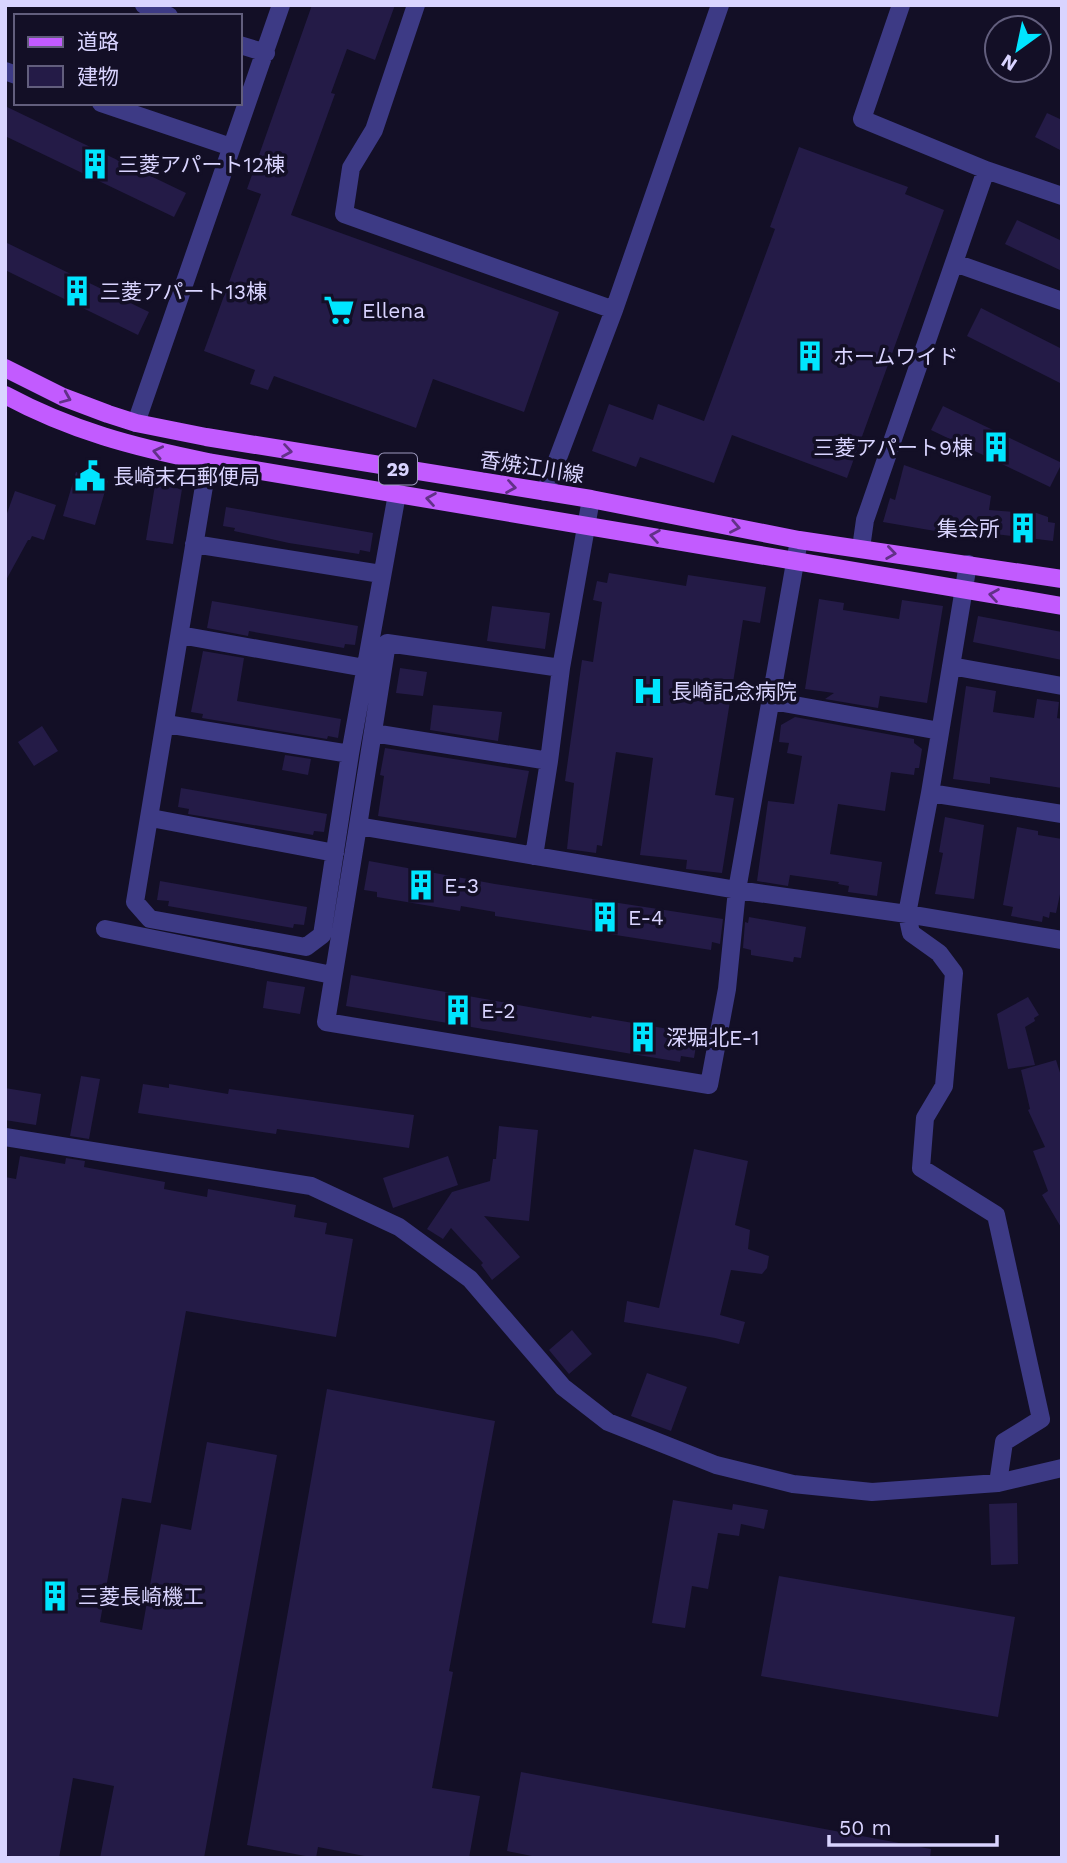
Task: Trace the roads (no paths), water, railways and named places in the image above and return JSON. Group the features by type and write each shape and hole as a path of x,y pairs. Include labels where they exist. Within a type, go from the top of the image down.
{"main road":[{"name":"香焼江川線","path":"5,368 63,397 136,423 206,438 591,499 799,540 1062,579"},
{"name":"29","path":"5,395 54,418 130,446 208,462 1062,606"}],"street":[{"path":"144,5 164,14"},
{"path":"136,423 281,5"},
{"path":"416,5 374,130 351,168 344,214 614,310"},
{"path":"545,492 614,310 720,5"},
{"path":"901,5 862,119 986,170 1062,196"},
{"path":"242,46 266,53"},
{"path":"107,105 231,147"},
{"path":"861,548 865,520 986,170"},
{"path":"955,263 1062,301"},
{"path":"208,462 135,902 150,919 306,947 322,935 350,754 397,494"},
{"path":"534,856 561,668 591,499"},
{"path":"561,668 387,643 326,1022 709,1085 727,989 737,890 799,540"},
{"path":"194,544 381,573"},
{"path":"968,564 907,914 911,933 939,953 954,973 944,1086 925,1118 921,1168 996,1215 1041,1419 1004,1442 998,1483"},
{"path":"180,635 365,668"},
{"path":"951,666 1062,686"},
{"path":"772,701 940,731"},
{"path":"166,724 350,754"},
{"path":"373,733 549,761"},
{"path":"930,793 1062,814"},
{"path":"150,818 335,853"},
{"path":"358,826 737,890 907,914 1062,940"},
{"path":"105,929 332,975"},
{"path":"5,1137 311,1186 399,1227 470,1279 563,1387 608,1422 716,1465 793,1484 872,1492 998,1483 1062,1468"}],"place":[{"name":"三菱アパート12棟","path":"95,164"},
{"name":"三菱アパート13棟","path":"77,291"},
{"name":"Ellena","path":"339,310"},
{"name":"ホームワイド","path":"810,356"},
{"name":"三菱アパート9棟","path":"996,447"},
{"name":"長崎末石郵便局","path":"90,476"},
{"name":"集会所","path":"1023,528"},
{"name":"長崎記念病院","path":"648,691"},
{"name":"E-3","path":"421,885"},
{"name":"E-4","path":"605,917"},
{"name":"E-2","path":"458,1010"},
{"name":"深堀北E-1","path":"643,1037"},
{"name":"三菱長崎機工","path":"55,1596"}]}
